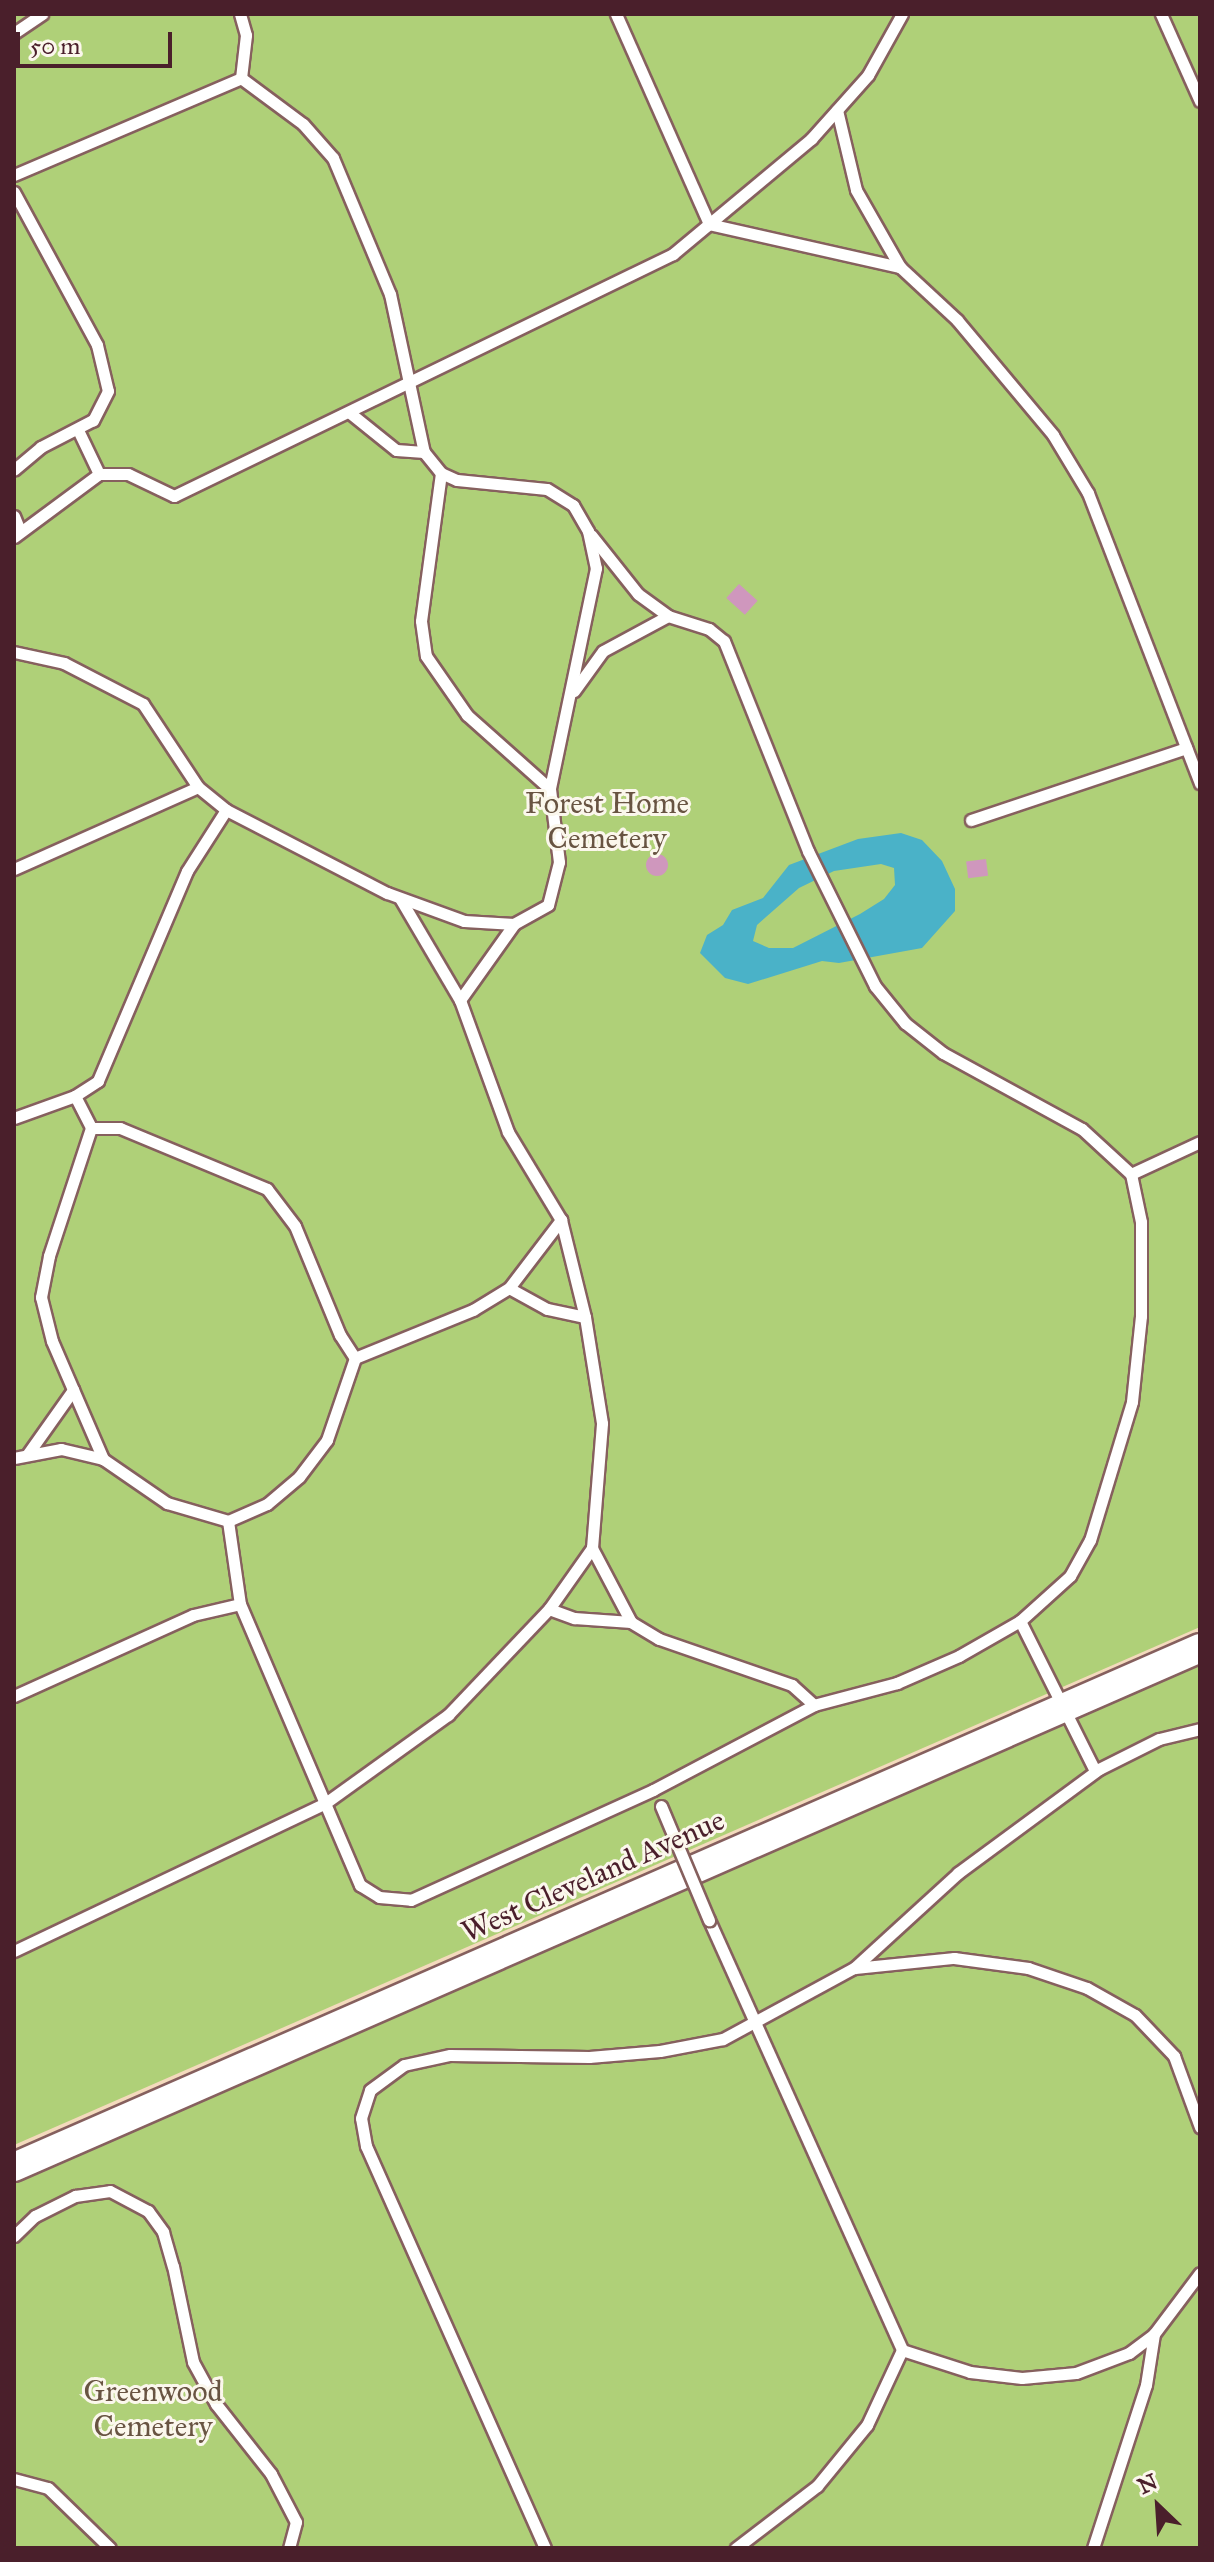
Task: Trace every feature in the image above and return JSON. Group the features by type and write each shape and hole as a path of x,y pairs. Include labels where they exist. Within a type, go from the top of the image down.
{"street":[{"name":"West Cleveland Avenue","path":"14,2167 1200,1648"}],"lane":[{"path":"14,33 42,14"},
{"path":"240,14 246,35 241,78"},
{"path":"616,14 709,224 767,241 900,267"},
{"path":"14,516 17,534 99,474 128,474 174,496 673,254 811,139 868,75 902,14"},
{"path":"1161,14 1200,101"},
{"path":"14,175 241,78"},
{"path":"228,1521 240,1604 360,1885 379,1897 411,1900 653,1790 814,1705 897,1683 1020,1621 1070,1576 1090,1540 1132,1402 1141,1300 1141,1222 1131,1174 1082,1129 943,1053 905,1023 867,970 795,818 732,653 709,629 668,616 638,594 588,531 573,505 547,489 457,480 441,473 424,452 412,383 390,294 333,158 303,124 241,78"},
{"path":"837,110 856,190 900,267 957,320 1053,435 1088,493 1200,783"},
{"path":"14,192 61,271 106,372 103,407 78,430 41,447 14,470"},
{"path":"350,413 396,450 424,452"},
{"path":"78,430 99,474"},
{"path":"441,473 421,621 426,656 467,715 550,789"},
{"path":"460,1000 514,924 548,905 559,862 550,789 574,691 596,568 588,531"},
{"path":"574,691 603,651 668,616"},
{"path":"14,652 64,663 143,704 198,787 226,810 400,899 464,921 514,924"},
{"path":"971,820 1186,748"},
{"path":"14,869 198,787"},
{"path":"14,1118 75,1096 98,1081 187,871 226,810"},
{"path":"14,1951 324,1804 448,1715 549,1609 592,1548 602,1423 585,1317 561,1220 508,1132 460,1000 400,899"},
{"path":"75,1096 91,1128 49,1256 41,1297 73,1390 103,1459"},
{"path":"14,1458 61,1449 103,1459 167,1503 228,1521 267,1504 299,1477 327,1440 355,1358 295,1226 267,1189 120,1128 91,1128"},
{"path":"1131,1174 1200,1142"},
{"path":"355,1358 473,1310 509,1288 561,1220"},
{"path":"509,1288 547,1309 585,1317"},
{"path":"27,1455 73,1390"},
{"path":"592,1548 631,1622"},
{"path":"14,1696 193,1615 240,1604"},
{"path":"549,1609 574,1618 631,1622 659,1639 792,1685 814,1705"},
{"path":"1020,1621 1095,1771"},
{"path":"545,2548 366,2146 361,2118 370,2090 404,2065 450,2055 660,2051 723,2039 854,1968 958,1873 1095,1771 1159,1739 1200,1729"},
{"path":"653,1790 902,2350 970,2372 1022,2378 1076,2373 1129,2353 1154,2334 1200,2273"},
{"path":"854,1968 954,1958 1028,1968 1087,1988 1135,2015 1174,2056 1200,2127"},
{"path":"14,2236 35,2216 75,2196 110,2191 148,2211 163,2232 170,2255 193,2362 216,2404 271,2474 296,2522 289,2548"},
{"path":"1093,2548 1146,2385 1154,2334"},
{"path":"736,2548 817,2486 867,2425 902,2350"},
{"path":"14,2479 48,2488 110,2548"}],"green space":[{"name":"Forest Home Cemetery","path":"14,14 1200,14 1200,1627 14,2145"},
{"name":"Greenwood Cemetery","path":"1200,1665 1200,2548 14,2548 14,2183"}],"water":[{"path":"901,833 922,840 942,861 955,889 955,911 922,948 839,963 822,961 748,984 725,978 700,953 707,935 723,925 732,910 763,898 789,865 858,839","holes":["881,864 894,868 895,885 884,899 860,914 793,948 769,948 753,941 757,925 799,888 834,871"]}],"building":[{"path":"739,584 758,601 745,615 726,598"},
{"path":"657,854 665,857 668,865 665,873 657,876 649,873 646,865 649,857"},
{"path":"986,859 988,876 968,878 966,861"}]}
